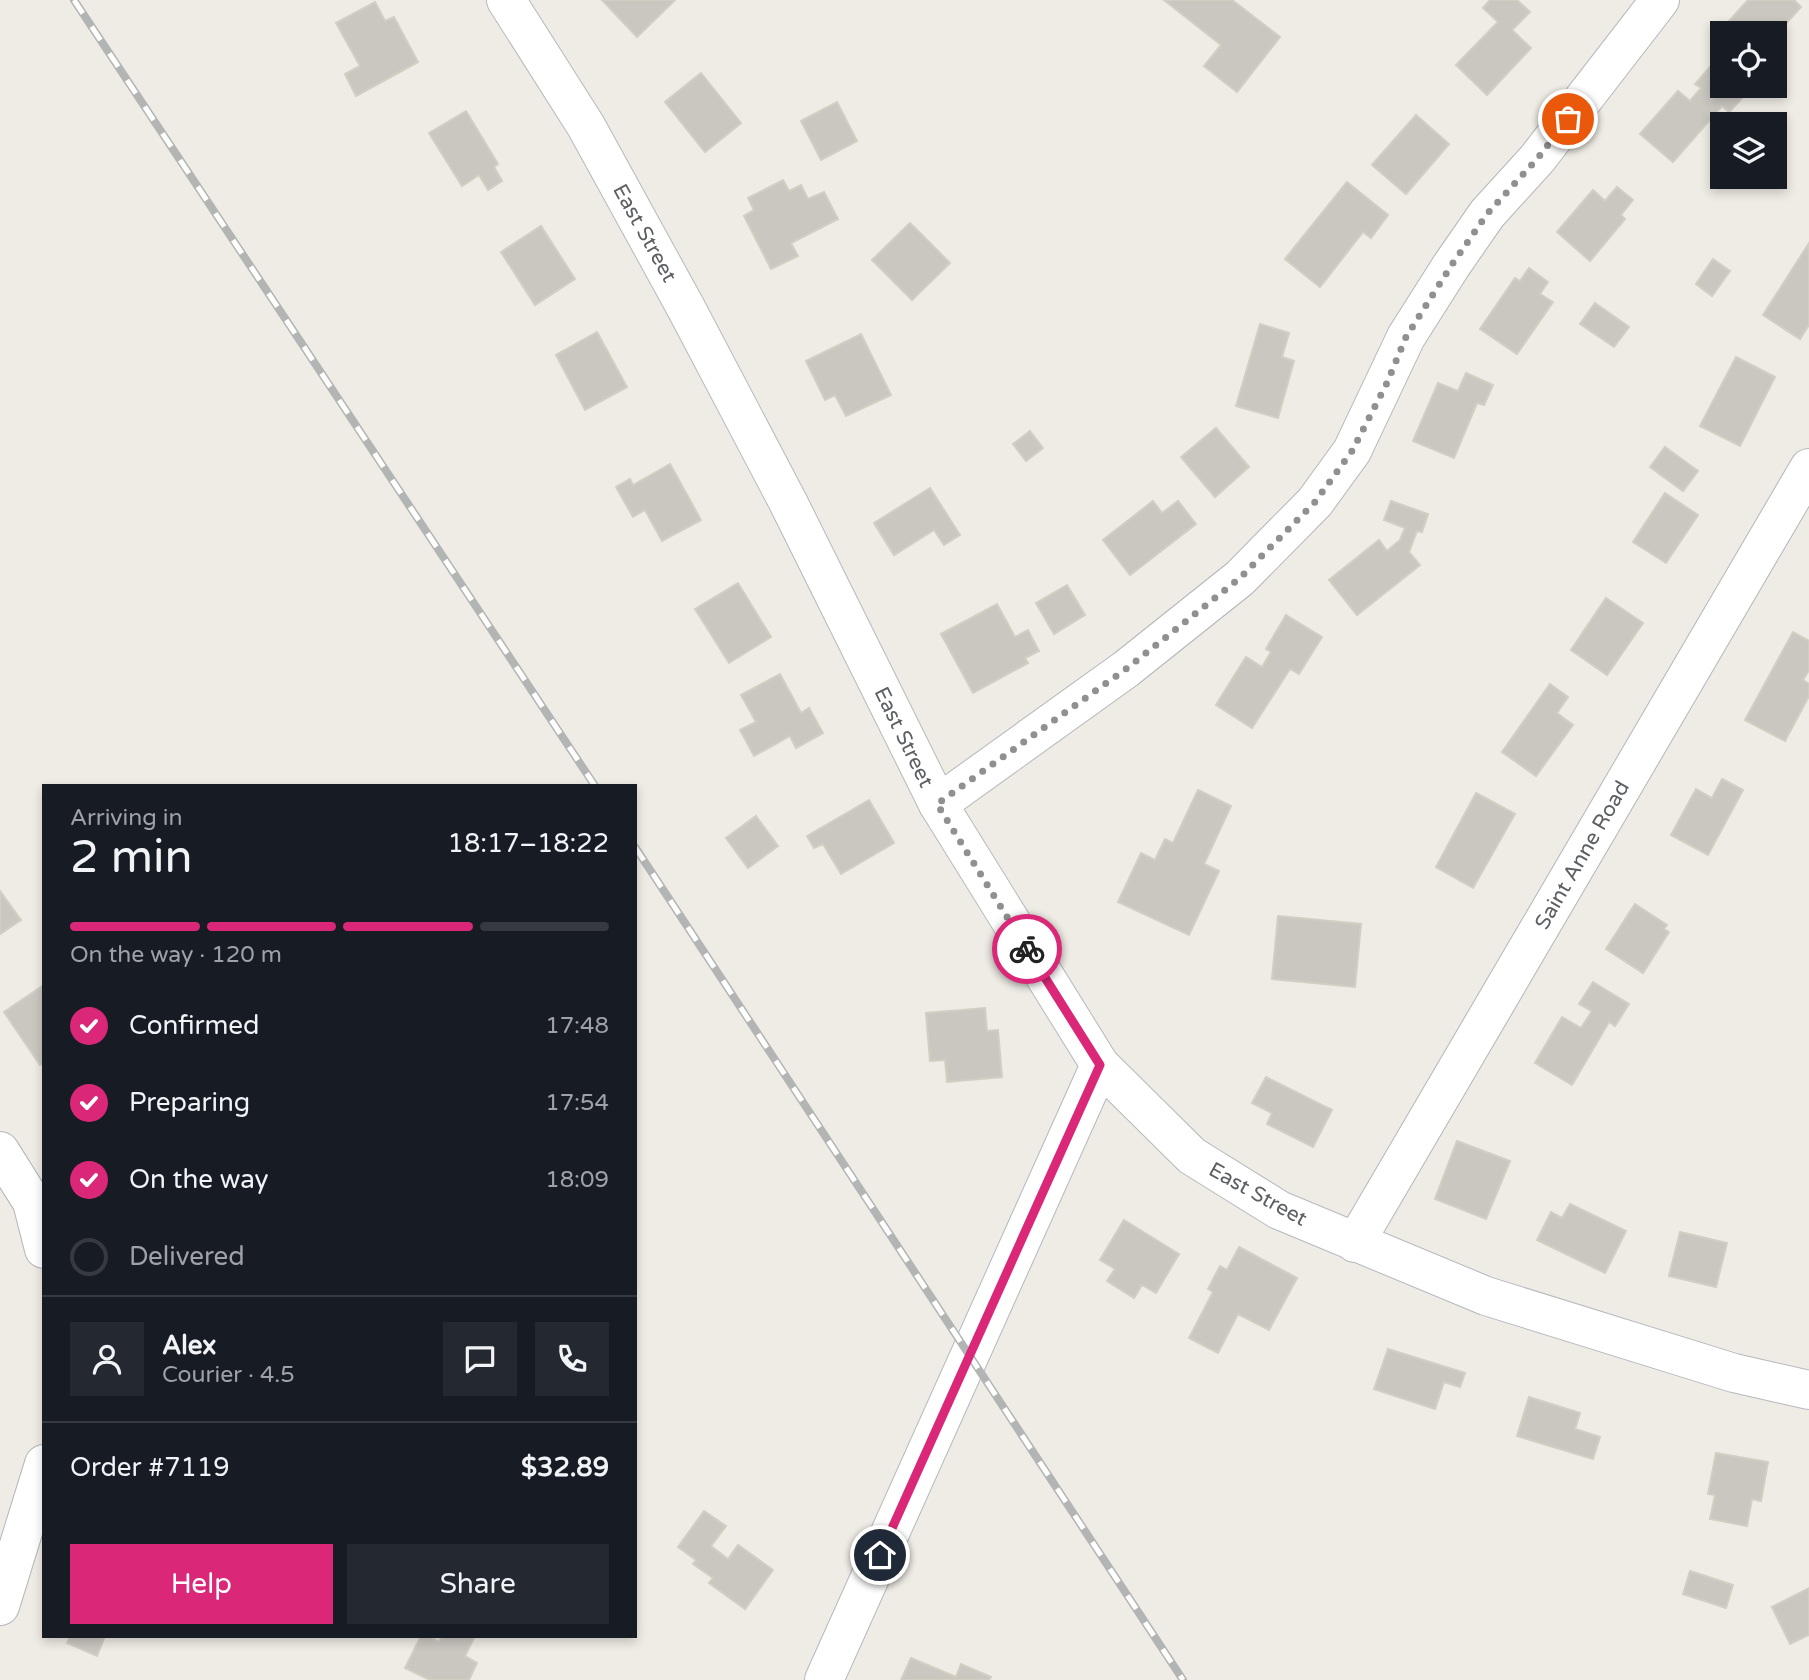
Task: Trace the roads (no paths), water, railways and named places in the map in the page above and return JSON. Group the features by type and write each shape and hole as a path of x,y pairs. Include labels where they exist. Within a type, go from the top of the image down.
{"street":[{"name":"East Street","path":"506,0 586,125 679,296 788,502 937,804 1100,1065 1192,1156 1279,1210 1486,1296 1734,1373 1809,1390"},
{"path":"937,804 1137,661 1240,578 1315,502 1352,451 1387,383 1406,337 1451,266 1487,214 1537,159 1660,0"},
{"name":"Saint Anne Road","path":"1355,1243 1809,468"},
{"path":"824,1680 1100,1065"},
{"path":"0,1151 32,1202 42,1241"},
{"path":"0,1606 42,1470"}],"railway":[{"path":"74,0 594,784"},
{"path":"637,850 1183,1680"}]}
